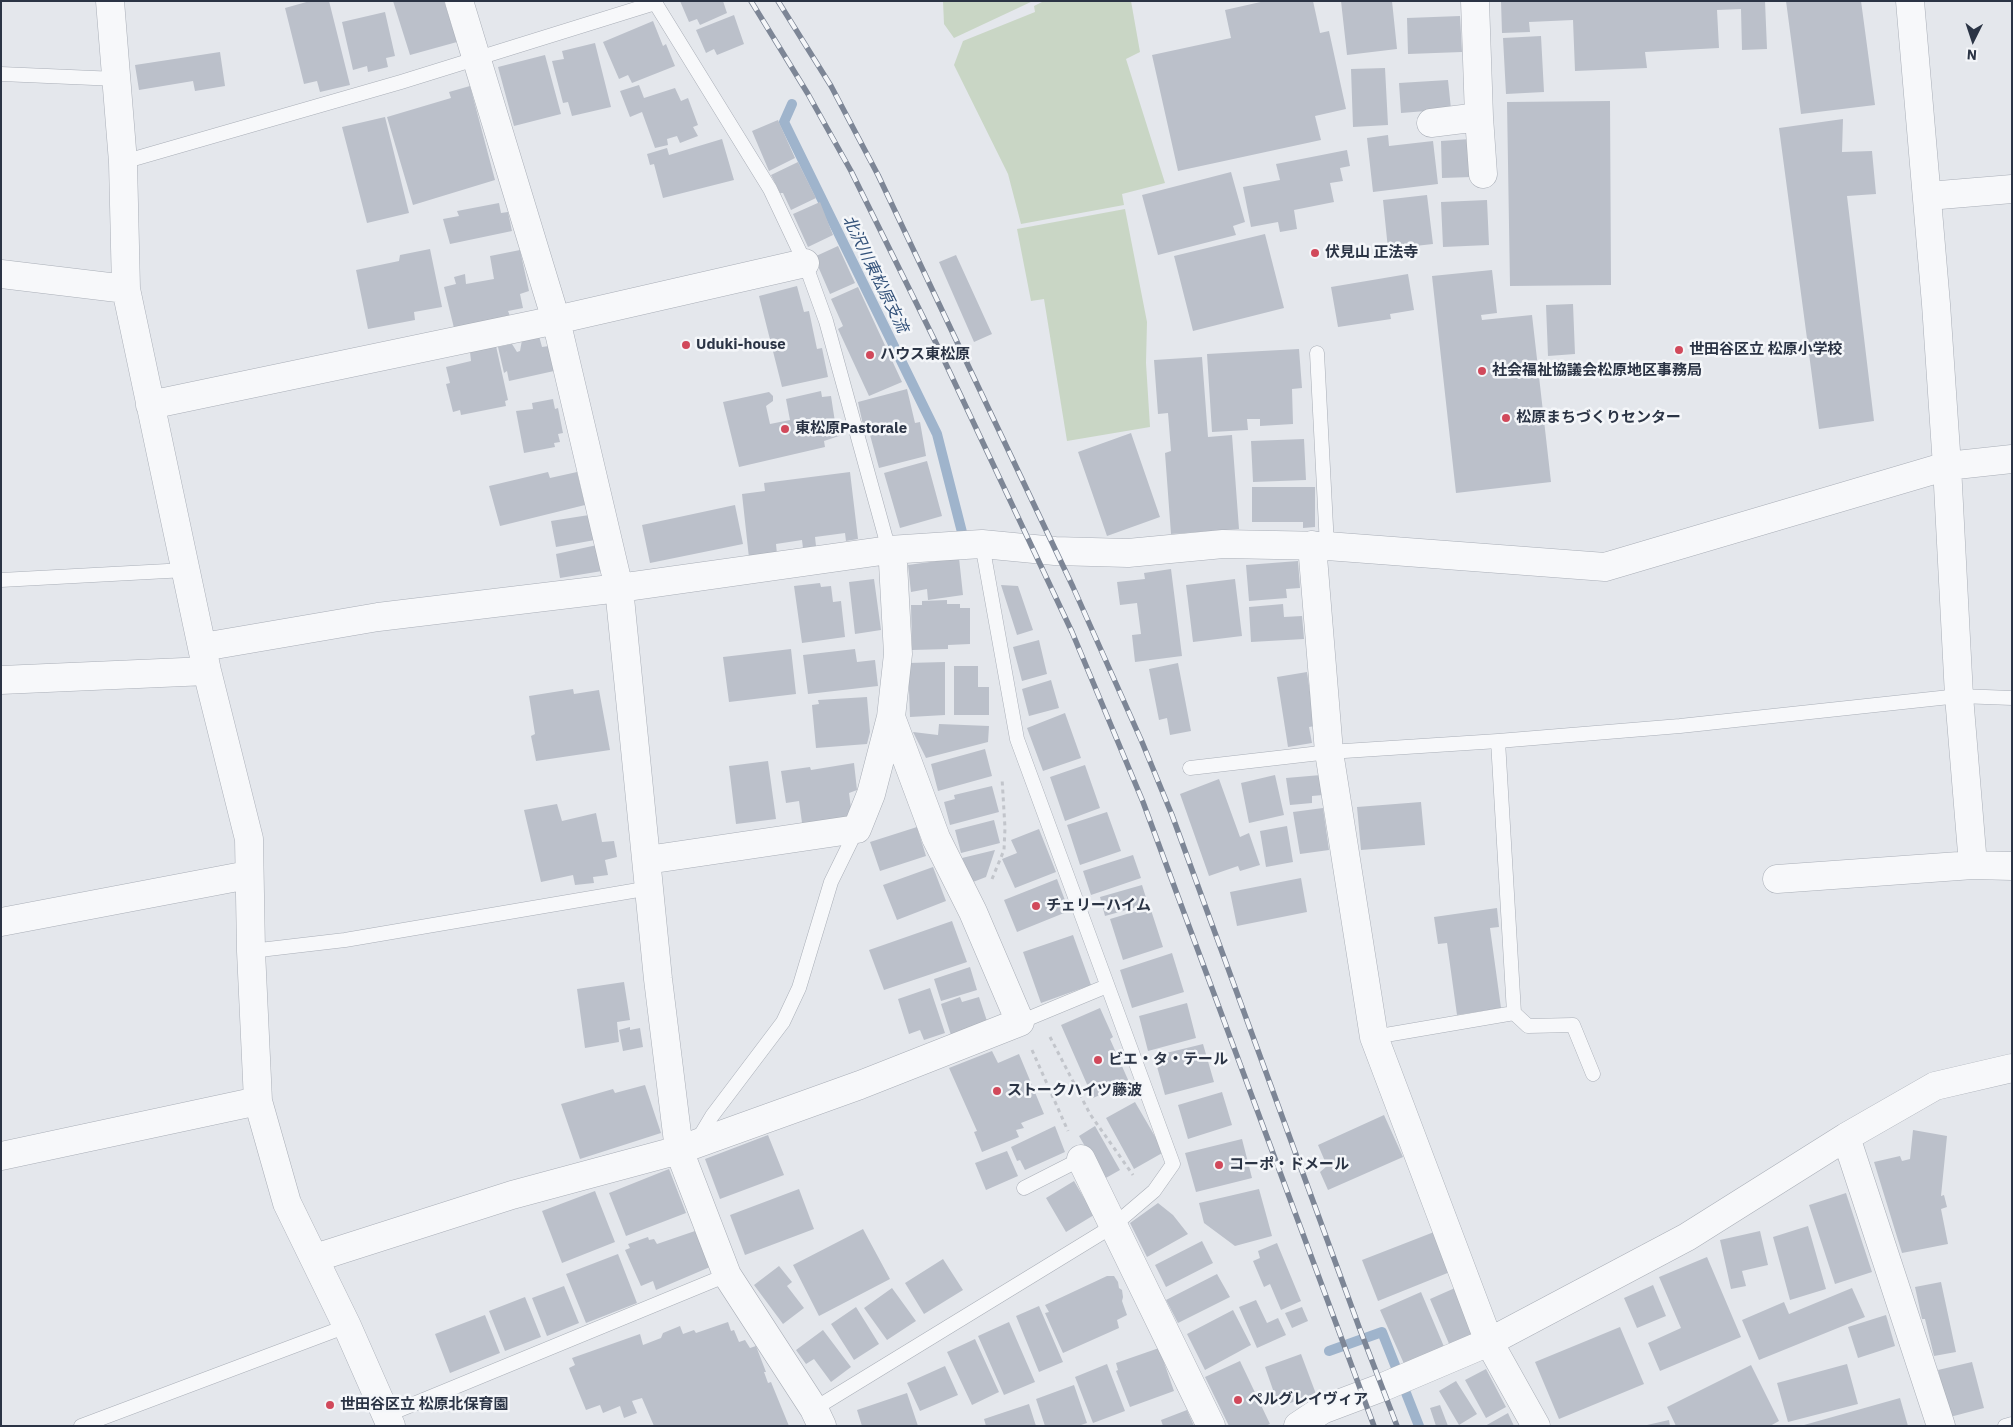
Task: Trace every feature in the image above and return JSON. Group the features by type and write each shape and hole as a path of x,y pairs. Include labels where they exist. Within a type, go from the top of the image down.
{"street":[{"path":"110,1 123,162 126,289 205,659 249,839 250,951 258,1101 287,1203 347,1326 389,1420"},
{"path":"459,1 556,320 619,588 658,979 687,1147 727,1276 818,1417"},
{"path":"1475,1 1478,117 1483,174"},
{"path":"1910,1 1928,196 1948,466 1959,696 1973,865"},
{"path":"1431,123 1478,117"},
{"path":"1928,196 2012,189"},
{"path":"150,405 556,320 805,263"},
{"path":"1,274 126,289"},
{"path":"1,680 205,659 378,617 619,588 889,550 982,544 1055,551 1128,553 1223,544 1320,546 1604,567 1948,466 2012,459"},
{"path":"1320,546 1328,752 1374,1037 1490,1342 1536,1426"},
{"path":"647,860 856,829 871,794 891,718 898,654 893,562 889,550"},
{"path":"315,1258 512,1195 687,1147 860,1085 1029,1018 936,838 891,718"},
{"path":"1777,878 1973,865 2012,866"},
{"path":"1,922 248,875"},
{"path":"1298,1426 1322,1410 1383,1387 1490,1342 1687,1237 1846,1137 1935,1086 2012,1068"},
{"path":"1,1156 258,1101"},
{"path":"1846,1137 1940,1426"},
{"path":"1081,1159 1211,1426"}],"lane":[{"path":"123,162 401,82 654,2 770,188 805,263 826,321 889,550"},
{"path":"1,74 116,79"},
{"path":"1316,353 1320,546"},
{"path":"818,1417 1113,1226 1154,1190 1173,1164 1018,738 982,544"},
{"path":"1,580 186,570"},
{"path":"1190,768 1328,752 1498,741 1680,726 1959,696 2012,698"},
{"path":"1498,741 1514,1013 1528,1026 1574,1025 1593,1074"},
{"path":"687,1147 783,1022 799,988 831,882 856,829"},
{"path":"250,951 346,940 650,888"},
{"path":"1029,1018 1107,986"},
{"path":"1374,1037 1514,1013"},
{"path":"1024,1188 1081,1159"},
{"path":"389,1420 727,1276"},
{"path":"81,1426 347,1326"},
{"path":"2005,1426 2012,1424"}],"path":[{"path":"1029,1018 1081,1159"},
{"path":"1029,1018 1090,1114 1147,1196"}],"green space":[{"path":"943,1 1033,1 954,38 944,24"},
{"path":"1044,1 1131,1 1140,52 1126,59 1165,183 1122,194 1124,205 1021,224 1008,174 954,65 963,41 1035,12 1034,6"},
{"path":"1125,209 1147,322 1146,363 1150,427 1067,441 1044,299 1031,301 1017,229"}],"building":[{"path":"310,1 329,1 350,85 320,92 317,81 304,84 285,8"},
{"path":"393,1 444,1 457,42 410,55"},
{"path":"680,1 723,1 727,13 700,25 697,19 689,22"},
{"path":"1265,1 1313,1 1320,33 1329,31 1346,109 1315,116 1321,140 1178,171 1152,55 1231,38 1225,10"},
{"path":"1341,1 1392,1 1397,49 1347,55"},
{"path":"1501,1 1765,1 1767,49 1742,50 1741,9 1717,10 1719,48 1645,52 1647,68 1575,71 1573,20 1529,22 1530,32 1502,33"},
{"path":"1786,1 1861,1 1875,105 1801,114"},
{"path":"385,12 395,56 386,58 388,67 368,72 367,66 353,70 342,22"},
{"path":"734,15 744,44 717,55 714,49 706,53 696,30"},
{"path":"1460,16 1462,52 1408,54 1407,18"},
{"path":"653,21 663,46 666,44 675,66 632,83 628,75 619,79 603,42"},
{"path":"1541,36 1544,92 1506,94 1503,38"},
{"path":"595,43 611,107 572,116 568,102 563,103 552,61 564,59 562,51"},
{"path":"220,52 225,86 195,91 193,81 139,90 135,65"},
{"path":"545,55 561,114 514,126 498,67"},
{"path":"1385,68 1388,125 1353,127 1351,69"},
{"path":"1448,80 1451,109 1401,113 1399,83"},
{"path":"639,85 644,98 675,88 681,101 688,98 698,125 693,127 698,136 680,143 677,136 667,139 668,145 655,148 642,112 630,117 620,91"},
{"path":"470,86 495,180 413,205 387,117 451,98 449,92"},
{"path":"1610,101 1611,285 1510,286 1507,102"},
{"path":"385,117 409,213 367,223 342,127"},
{"path":"1843,119 1842,152 1872,151 1876,194 1847,196 1874,421 1819,429 1779,128"},
{"path":"778,120 795,158 769,171 752,131"},
{"path":"1388,135 1389,146 1433,141 1438,184 1373,192 1367,138"},
{"path":"722,139 734,180 663,198 654,164 650,165 647,154 667,148 669,155"},
{"path":"1470,139 1472,177 1442,178 1441,141"},
{"path":"1347,150 1350,166 1340,168 1343,181 1330,183 1334,202 1294,210 1297,229 1280,232 1278,222 1251,227 1243,187 1280,180 1276,164"},
{"path":"798,162 816,198 791,210 771,175"},
{"path":"1231,172 1245,222 1233,226 1236,235 1158,255 1142,195"},
{"path":"1427,195 1433,244 1388,249 1383,200"},
{"path":"1487,200 1489,245 1443,247 1441,202"},
{"path":"820,202 833,235 808,247 793,214"},
{"path":"499,203 501,213 508,212 512,231 450,244 443,219 459,216 457,211"},
{"path":"1265,234 1284,308 1193,331 1174,256"},
{"path":"838,246 855,283 830,294 814,257"},
{"path":"430,249 442,307 414,312 415,320 368,329 356,270 399,261 400,255"},
{"path":"520,250 529,291 520,294 523,308 508,311 510,316 454,328 444,287 456,284 454,277 465,274 466,284 494,279 490,256"},
{"path":"956,255 992,334 974,342 939,262"},
{"path":"1492,270 1497,313 1481,315 1482,320 1532,315 1551,482 1456,493 1432,276"},
{"path":"1408,274 1414,310 1390,314 1391,319 1338,327 1331,287"},
{"path":"797,286 804,312 809,311 817,349 822,348 828,377 782,387 759,296"},
{"name":"ハウス東松原","path":"858,287 902,382 869,396 838,329 843,326 831,299"},
{"path":"1573,304 1575,354 1548,356 1546,305"},
{"path":"539,336 542,347 549,346 554,371 509,381 507,371 504,373 498,347 512,344 517,352 520,351 522,340"},
{"path":"496,346 508,400 505,401 506,406 461,415 460,410 453,412 446,384 450,383 446,367 471,361 470,352"},
{"path":"1299,349 1302,388 1292,389 1293,424 1260,426 1260,419 1247,419 1248,430 1212,432 1207,354"},
{"path":"1202,357 1208,437 1232,435 1239,529 1171,534 1165,453 1171,451 1168,413 1158,414 1154,360"},
{"path":"907,389 915,423 920,422 926,456 879,468 867,424 863,425 858,402"},
{"name":"東松原Pastorale","path":"821,391 822,397 831,396 835,422 840,425 841,432 839,436 824,441 825,447 739,467 723,402 769,392 773,396 773,401 766,406 770,424 790,420 786,399"},
{"path":"553,399 555,409 558,408 563,433 558,434 560,442 554,443 555,447 524,453 516,411 533,409 532,403"},
{"path":"1131,433 1160,517 1107,536 1078,452"},
{"path":"1304,439 1306,480 1253,482 1251,441"},
{"path":"927,461 942,516 900,528 884,473"},
{"path":"548,472 550,478 577,472 585,505 500,526 489,486"},
{"path":"850,472 858,539 846,541 845,533 815,537 816,546 803,548 802,540 776,544 777,554 749,558 742,494 765,491 764,483"},
{"path":"1252,487 1315,487 1315,527 1303,528 1303,522 1252,522"},
{"path":"735,505 743,544 650,563 642,525"},
{"path":"589,515 595,540 556,547 551,521"},
{"path":"597,545 602,571 560,578 556,554"},
{"path":"959,558 963,595 928,600 927,589 911,592 908,565"},
{"path":"1298,561 1300,588 1286,589 1287,598 1249,601 1246,565"},
{"path":"1171,569 1182,656 1135,662 1132,635 1141,634 1137,603 1120,605 1117,582 1145,579 1144,573"},
{"path":"874,579 881,630 855,634 849,582"},
{"path":"1235,579 1242,636 1193,642 1186,585"},
{"path":"820,583 821,587 831,586 833,602 841,601 845,637 802,643 794,586"},
{"path":"1001,585 1018,586 1033,630 1017,635"},
{"path":"947,600 947,604 960,604 960,608 970,608 970,644 948,645 948,649 912,650 911,605 922,605 922,601"},
{"path":"1283,604 1284,617 1302,616 1304,639 1251,642 1249,607"},
{"path":"1039,640 1047,674 1022,681 1013,647"},
{"path":"791,649 796,694 729,702 723,657"},
{"path":"855,649 857,662 875,660 878,686 808,694 803,655"},
{"path":"945,662 945,715 910,717 908,663"},
{"path":"1178,663 1191,731 1170,735 1167,718 1159,720 1149,669"},
{"path":"954,666 978,666 978,687 989,687 989,715 954,715"},
{"path":"1307,672 1315,726 1309,727 1312,743 1288,747 1277,677"},
{"path":"1051,680 1059,708 1029,716 1022,689"},
{"path":"573,689 574,694 599,690 610,750 536,761 531,736 535,734 529,696"},
{"path":"867,697 870,732 867,744 816,748 812,705 819,704 818,700"},
{"path":"1065,713 1081,758 1043,771 1027,728"},
{"path":"939,724 989,726 988,742 926,758 913,732 938,735"},
{"path":"985,749 992,776 938,791 931,764"},
{"path":"768,761 776,819 736,824 729,766"},
{"path":"854,763 857,790 849,793 853,823 803,830 799,801 786,803 781,771 810,767 811,770"},
{"path":"1085,765 1100,808 1065,821 1050,777"},
{"path":"1275,775 1284,815 1249,823 1241,783"},
{"path":"1321,775 1323,795 1312,796 1312,803 1290,805 1286,778"},
{"path":"1219,779 1240,837 1249,833 1260,865 1240,871 1238,866 1209,876 1180,794"},
{"path":"992,786 999,812 950,825 944,802 955,799 954,795"},
{"path":"1421,802 1425,845 1361,850 1357,807"},
{"path":"557,804 562,821 596,813 602,842 614,841 617,857 605,860 608,875 593,877 594,883 575,885 573,875 541,882 524,810"},
{"path":"1323,808 1329,850 1300,854 1293,812"},
{"path":"1107,812 1121,851 1080,865 1067,825"},
{"path":"994,820 1000,843 961,853 955,830"},
{"path":"1287,826 1293,862 1266,867 1260,831"},
{"path":"917,827 926,856 880,871 870,842"},
{"path":"1039,829 1056,872 1015,888 1002,859 1017,853 1011,840"},
{"path":"995,850 986,877 973,882 962,858"},
{"path":"1133,855 1141,878 1091,895 1083,871"},
{"path":"933,867 946,901 897,920 883,885"},
{"path":"1301,878 1307,912 1237,926 1230,892"},
{"name":"チェリーハイム","path":"1057,879 1069,911 1017,932 1004,900"},
{"path":"1142,885 1148,904 1105,916 1100,897"},
{"path":"1150,907 1163,947 1123,960 1110,919"},
{"path":"1497,908 1499,927 1490,928 1501,1008 1457,1015 1447,943 1438,944 1434,917"},
{"path":"952,921 967,962 884,990 869,950"},
{"path":"1073,935 1091,985 1041,1003 1023,952"},
{"path":"1172,953 1184,992 1132,1008 1120,970"},
{"path":"970,967 977,990 941,1001 934,979"},
{"path":"624,982 630,1020 617,1022 619,1042 585,1048 577,989"},
{"path":"930,988 945,1033 924,1040 920,1030 909,1034 898,999"},
{"path":"960,997 962,1002 979,997 988,1024 951,1035 941,1004"},
{"path":"1187,1003 1196,1038 1148,1051 1139,1016"},
{"name":"ビエ・タ・テール","path":"1100,1008 1113,1037 1110,1039 1129,1082 1093,1098 1061,1025"},
{"path":"630,1027 630,1030 640,1028 643,1047 623,1051 619,1030"},
{"path":"1203,1044 1214,1082 1165,1095 1154,1056"},
{"name":"ストークハイツ藤波","path":"992,1051 998,1063 1019,1054 1044,1114 1021,1123 1024,1128 1016,1130 1019,1137 982,1152 974,1132 977,1131 949,1068"},
{"path":"645,1085 661,1133 580,1159 561,1104 613,1089 615,1093"},
{"path":"1222,1092 1232,1125 1188,1139 1178,1105"},
{"path":"1135,1102 1164,1152 1134,1169 1106,1118"},
{"path":"1384,1115 1403,1157 1328,1190 1320,1172 1327,1166 1318,1145"},
{"path":"1055,1126 1065,1152 1025,1170 1020,1160 1017,1161 1011,1147"},
{"path":"1095,1126 1120,1170 1104,1179 1079,1136"},
{"path":"1913,1130 1947,1136 1941,1196 1944,1195 1947,1207 1941,1209 1948,1244 1902,1253 1874,1162 1900,1156 1902,1161 1910,1159"},
{"path":"768,1135 784,1175 720,1199 705,1159"},
{"name":"コーポ・ドメール","path":"1242,1139 1252,1178 1196,1192 1185,1153"},
{"path":"1007,1151 1018,1176 986,1190 975,1163"},
{"path":"669,1169 686,1213 626,1236 609,1193"},
{"path":"1074,1181 1094,1215 1066,1232 1046,1198"},
{"path":"799,1189 814,1229 745,1255 730,1215"},
{"path":"1259,1189 1272,1236 1235,1246 1204,1223 1199,1203"},
{"path":"595,1191 615,1242 562,1263 542,1211"},
{"path":"1846,1193 1872,1272 1835,1284 1809,1205"},
{"path":"1158,1203 1173,1215 1188,1234 1147,1257 1130,1223"},
{"path":"1808,1226 1826,1289 1790,1300 1773,1237"},
{"path":"863,1229 890,1279 819,1316 793,1265"},
{"path":"695,1231 710,1267 656,1290 653,1281 641,1286 625,1250 630,1248 628,1244 648,1237 649,1240 654,1239 657,1244"},
{"path":"1760,1231 1768,1265 1742,1271 1746,1286 1731,1289 1720,1240"},
{"path":"1434,1232 1450,1272 1378,1301 1362,1260"},
{"path":"1202,1241 1213,1263 1166,1287 1155,1265"},
{"path":"1277,1243 1301,1301 1281,1310 1270,1284 1264,1287 1253,1261 1260,1258 1258,1251"},
{"path":"618,1254 637,1303 586,1323 566,1274"},
{"path":"1707,1257 1741,1337 1660,1371 1648,1343 1681,1328 1659,1277"},
{"path":"943,1259 963,1290 924,1314 905,1283"},
{"path":"779,1266 792,1282 787,1286 804,1308 783,1324 754,1285"},
{"path":"1217,1274 1230,1297 1178,1323 1166,1300"},
{"path":"1107,1276 1114,1276 1118,1282 1119,1288 1122,1290 1122,1301 1127,1315 1117,1320 1119,1328 1063,1353 1045,1313 1049,1312 1045,1305"},
{"path":"1941,1282 1956,1352 1934,1356 1925,1319 1922,1319 1915,1287"},
{"path":"1653,1285 1666,1316 1637,1328 1624,1298"},
{"path":"564,1286 579,1323 547,1336 532,1298"},
{"path":"892,1288 916,1321 887,1340 864,1308"},
{"path":"1455,1288 1476,1335 1450,1346 1430,1299"},
{"path":"1852,1288 1865,1317 1759,1360 1742,1320 1784,1302 1789,1314"},
{"path":"1421,1292 1445,1349 1405,1366 1380,1310"},
{"path":"525,1297 541,1337 505,1351 489,1311"},
{"path":"1256,1300 1267,1323 1278,1318 1286,1335 1257,1348 1239,1307"},
{"path":"1039,1306 1063,1362 1039,1372 1016,1316"},
{"path":"856,1307 879,1344 854,1360 831,1324"},
{"path":"1302,1307 1308,1321 1292,1328 1285,1313"},
{"path":"1233,1310 1251,1345 1205,1370 1187,1334"},
{"path":"485,1315 500,1353 450,1373 435,1334"},
{"path":"1886,1315 1895,1346 1858,1358 1848,1327"},
{"path":"728,1322 731,1331 734,1330 739,1342 745,1340 750,1348 756,1346 768,1383 771,1382 789,1426 654,1426 642,1398 632,1401 637,1413 624,1418 620,1406 603,1413 600,1405 586,1410 569,1368 575,1365 572,1358 640,1334 643,1345 661,1338 663,1333 680,1326 683,1334 694,1330 696,1333"},
{"path":"1009,1322 1035,1382 1004,1395 978,1336"},
{"path":"1620,1327 1644,1384 1559,1419 1535,1362"},
{"path":"823,1330 851,1367 831,1382 814,1359 806,1364 796,1350"},
{"path":"975,1339 999,1392 972,1405 947,1352"},
{"path":"1159,1348 1174,1391 1130,1407 1116,1371 1118,1370 1116,1363"},
{"path":"1301,1354 1316,1394 1279,1407 1265,1367"},
{"name":"ペルグレイヴィア","path":"1240,1361 1270,1424 1265,1426 1229,1426 1205,1377"},
{"path":"1972,1362 1984,1408 1950,1417 1938,1370"},
{"path":"1107,1364 1125,1411 1093,1423 1075,1377"},
{"path":"1847,1364 1858,1404 1788,1422 1777,1383"},
{"path":"1751,1365 1779,1421 1770,1426 1676,1426 1667,1407"},
{"path":"945,1366 958,1395 920,1411 907,1383"},
{"path":"1486,1369 1506,1407 1486,1418 1465,1380"},
{"path":"1456,1381 1477,1414 1459,1425 1439,1391"},
{"path":"1074,1385 1087,1423 1078,1426 1045,1426 1036,1399"},
{"path":"907,1393 918,1426 862,1426 857,1410"},
{"path":"1900,1398 1908,1426 1804,1426 1804,1425"},
{"path":"1029,1404 1036,1426 986,1426 984,1419"},
{"path":"1440,1405 1448,1426 1436,1426 1430,1408"},
{"path":"1187,1410 1194,1426 1163,1426 1161,1420"},
{"path":"1508,1413 1514,1426 1485,1426"},
{"path":"1669,1420 1670,1426 1647,1425"}],"waterway":[{"name":"北沢川東松原支流","path":"792,104 784,122 937,434 965,544"},
{"name":"北沢川東松原支流","path":"1329,1351 1382,1332 1419,1426"}],"railway":[{"path":"751,1 808,94 851,171 936,343 1072,632 1143,802 1374,1426"},
{"path":"778,1 831,86 878,175 1073,587 1142,742 1172,815 1397,1426"}],"place":[{"name":"伏見山 正法寺","path":"1315,253"},
{"name":"Uduki-house","path":"686,345"},
{"name":"世田谷区立 松原小学校","path":"1679,350"},
{"name":"ハウス東松原","path":"870,355"},
{"name":"社会福祉協議会松原地区事務局","path":"1482,371"},
{"name":"松原まちづくりセンター","path":"1506,418"},
{"name":"東松原Pastorale","path":"785,429"},
{"name":"チェリーハイム","path":"1036,906"},
{"name":"ビエ・タ・テール","path":"1098,1060"},
{"name":"ストークハイツ藤波","path":"997,1091"},
{"name":"コーポ・ドメール","path":"1219,1165"},
{"name":"ペルグレイヴィア","path":"1238,1400"},
{"name":"世田谷区立 松原北保育園","path":"330,1405"}]}
